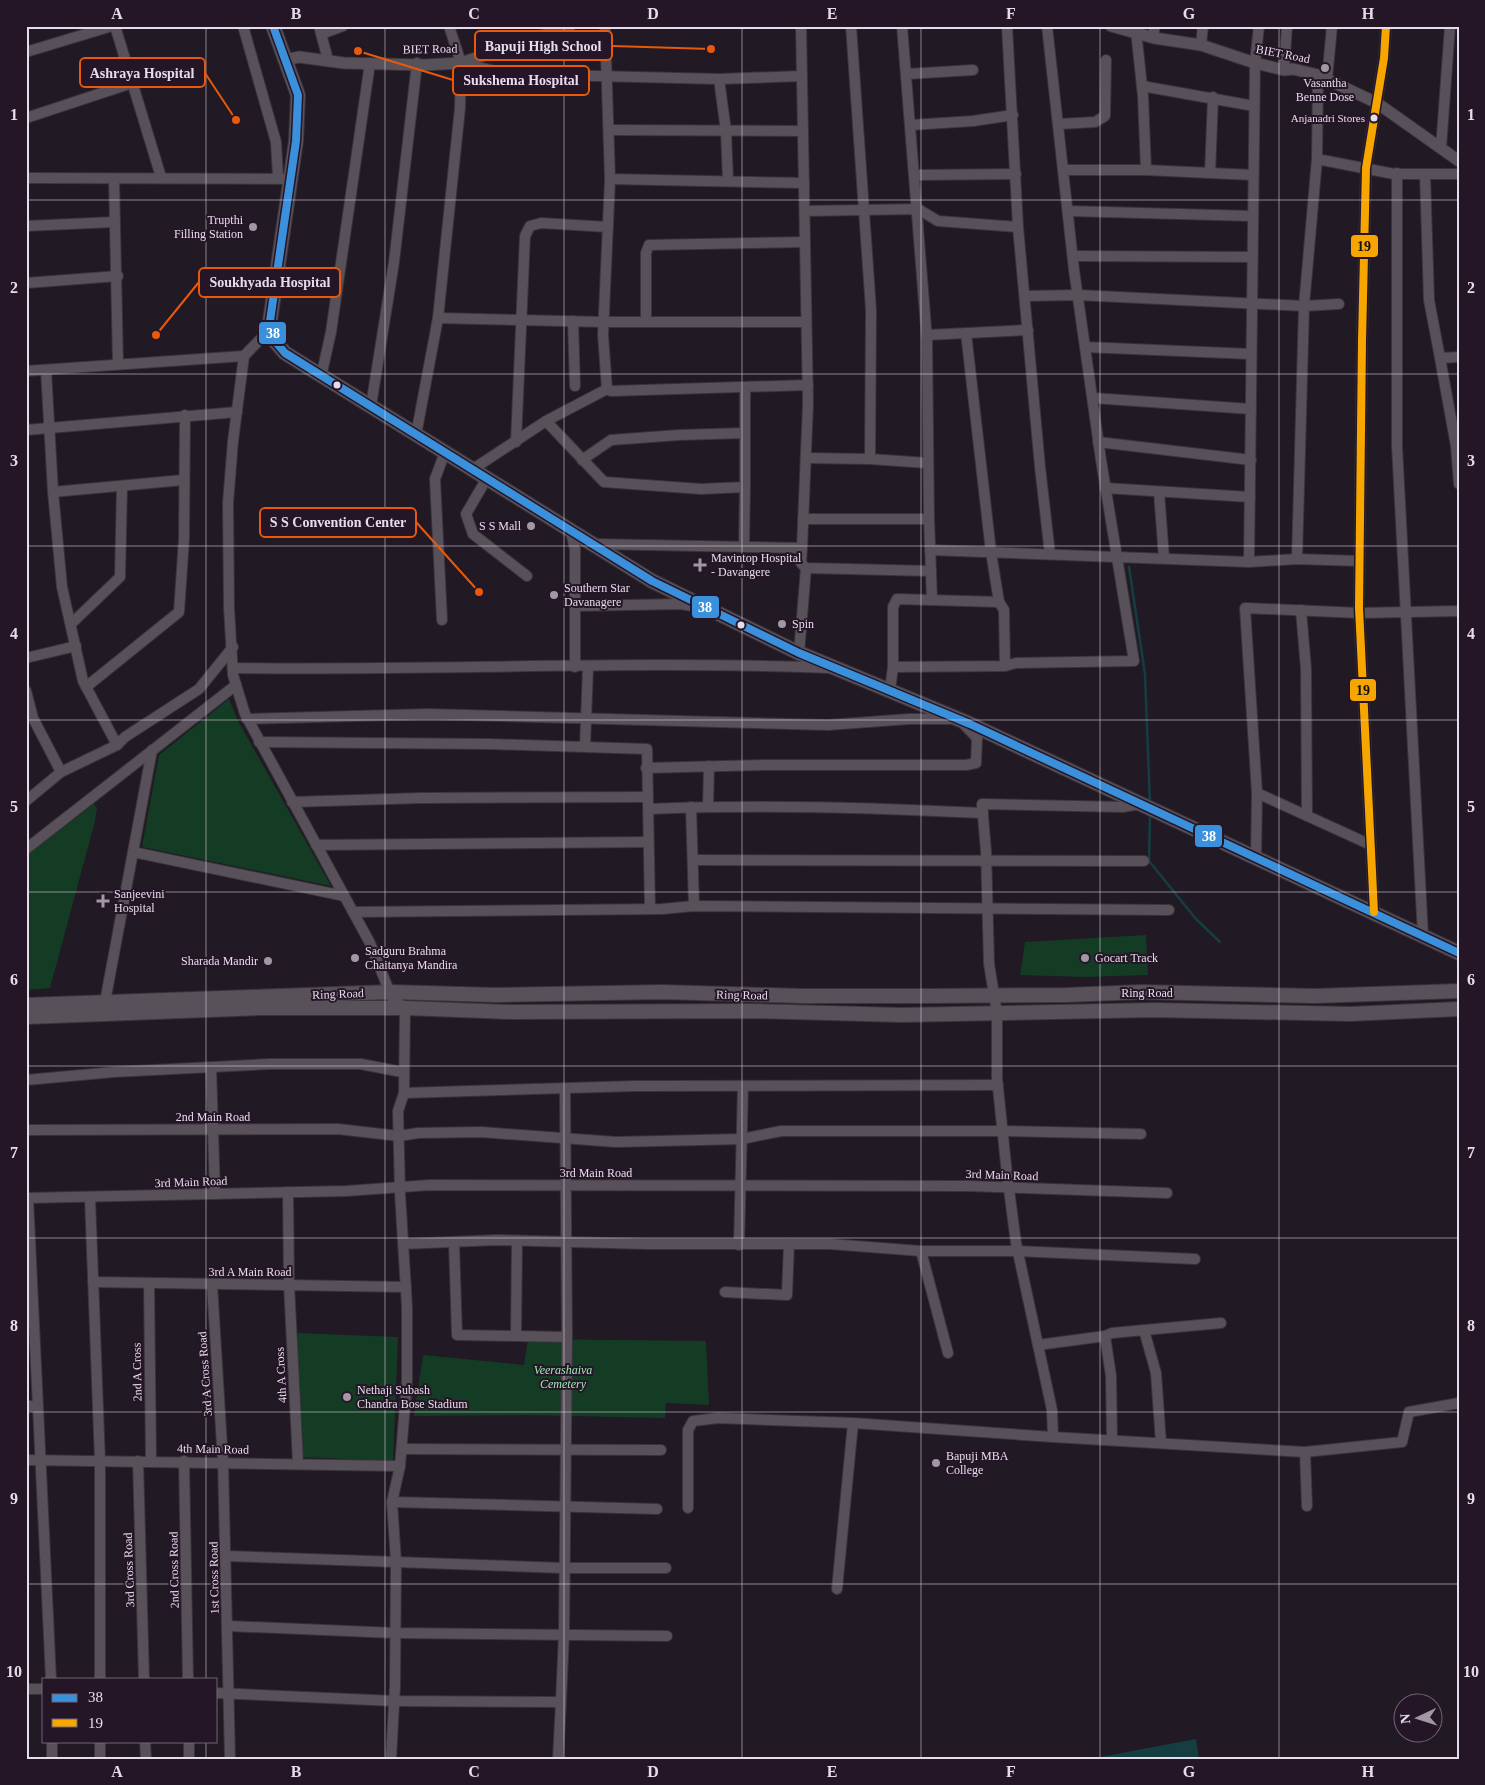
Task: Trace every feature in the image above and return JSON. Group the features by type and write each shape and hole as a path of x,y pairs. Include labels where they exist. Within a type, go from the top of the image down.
{"main road":[{"path":"273,26 298,96 296,141 285,178 272,304 274,340 285,353 321,377 570,528 652,581 799,653 959,719 1459,953"},
{"name":"Ring Road","path":"26,1005 391,992 495,995 662,992 802,996 1066,995 1142,992 1315,996 1459,991"},
{"name":"Ring Road","path":"26,1017 260,1008 405,1008 512,1012 750,1011 902,1015 1180,1010 1350,1014 1459,1009"}],"street":[{"path":"26,52 113,26 161,177"},
{"path":"26,178 285,178 242,26"},
{"path":"328,60 320,30 343,26"},
{"path":"416,435 438,318 460,108 461,63 448,26"},
{"name":"BIET Road","path":"285,60 299,57 344,63 461,63 570,26"},
{"path":"606,26 610,179 604,322 607,389"},
{"path":"801,26 808,385 801,563 806,568 931,571"},
{"path":"851,26 871,310 870,459"},
{"path":"902,26 916,175 927,335 932,600"},
{"path":"1007,26 1018,227 1050,554"},
{"path":"893,667 1005,666 1016,663 1134,661 1098,442 1073,256 1047,26"},
{"name":"BIET Road","path":"1111,26 1154,32 1255,63 1284,70 1294,69 1323,77 1377,104 1459,161"},
{"path":"1201,45 1203,26"},
{"path":"1249,562 1254,106 1255,63 1259,26"},
{"path":"1284,70 1287,26"},
{"path":"1297,560 1304,306 1323,77 1332,26"},
{"path":"1374,912 1359,613 1359,561 1366,168 1377,104 1386,26"},
{"path":"1441,148 1450,26"},
{"path":"1136,31 1142,86 1146,170"},
{"path":"1059,124 1095,122 1105,116 1106,60"},
{"path":"321,377 331,332 370,63"},
{"path":"371,406 394,262 418,63"},
{"path":"461,63 495,70 555,76 719,79 802,76"},
{"path":"907,74 973,70"},
{"path":"719,79 726,131 728,181"},
{"path":"26,118 132,83"},
{"path":"1142,86 1213,97 1254,106"},
{"path":"1210,173 1213,97"},
{"path":"911,125 974,121 1013,115"},
{"path":"609,130 803,131"},
{"path":"1317,159 1398,173 1459,174"},
{"path":"1064,170 1146,170 1253,174"},
{"path":"1398,173 1397,446 1423,936"},
{"path":"916,175 1016,174"},
{"path":"1425,174 1428,300 1456,446 1459,484"},
{"path":"114,179 114,222 118,276 118,364"},
{"path":"610,179 804,183"},
{"path":"804,211 918,210 938,221 1018,227"},
{"path":"1069,211 1252,216"},
{"path":"26,226 114,222"},
{"path":"516,442 525,236 530,226 542,223 608,227"},
{"path":"646,322 646,253 648,245 805,242"},
{"path":"1073,256 1252,257"},
{"path":"26,283 118,276"},
{"path":"1025,296 1078,295 1304,306 1339,304"},
{"path":"438,318 604,322 806,322"},
{"path":"573,321 574,386"},
{"path":"272,327 244,356 237,412 228,503 229,608 236,685 247,718 370,943 392,998 405,1008 402,1072 404,1093 398,1111 406,1287 407,1381 400,1466 392,1502 396,1562 395,1701 391,1759"},
{"path":"927,335 1028,330"},
{"path":"966,333 991,552 999,602 1004,610 1005,666"},
{"path":"1086,347 1251,354"},
{"path":"26,371 244,356"},
{"path":"1440,358 1459,357"},
{"path":"46,370 53,492 62,586 72,624 83,681 116,745"},
{"path":"474,469 546,421 607,389 611,391 808,385"},
{"path":"744,546 745,387"},
{"path":"1092,398 1251,410"},
{"path":"26,430 237,412"},
{"path":"86,687 179,612 184,540 185,416"},
{"path":"546,421 604,482 701,489 745,487"},
{"path":"582,460 611,440 745,433"},
{"path":"1098,442 1251,460"},
{"path":"442,620 435,479 444,452"},
{"path":"806,458 870,459 928,464"},
{"path":"487,478 466,514 473,534 527,576"},
{"path":"53,492 184,480"},
{"path":"72,624 120,577 122,487"},
{"path":"1105,488 1250,497"},
{"path":"1160,492 1164,558"},
{"path":"804,519 929,518"},
{"path":"570,528 575,549 575,667"},
{"path":"594,544 802,548"},
{"path":"930,550 1249,562 1297,560 1359,561"},
{"path":"799,653 806,568"},
{"path":"890,690 893,667 893,607 897,599 999,602"},
{"path":"575,606 681,604 716,611"},
{"path":"1256,859 1257,793 1245,608 1359,613 1459,611"},
{"path":"1301,610 1306,669 1307,816"},
{"path":"26,658 76,646"},
{"path":"26,801 61,772 116,745 199,688 233,647"},
{"path":"233,668 721,665 838,668"},
{"path":"586,746 588,667"},
{"path":"26,849 236,685"},
{"path":"26,692 30,721 61,772"},
{"path":"247,718 428,714 828,725 909,719 959,719 977,738 976,763 646,768"},
{"path":"260,742 647,748 650,909"},
{"path":"104,1002 152,750"},
{"path":"708,806 709,766"},
{"path":"1257,793 1370,845"},
{"path":"292,802 421,798 648,797"},
{"path":"1054,1436 1052,1410 1017,1250 1009,1188 998,1085 996,994 989,964 986,861 982,804 1147,807"},
{"path":"649,809 708,806 879,808 983,813"},
{"path":"691,807 694,906"},
{"path":"316,845 648,842"},
{"path":"133,852 344,896"},
{"path":"693,860 1144,861"},
{"path":"353,912 650,909 694,906 1170,910"},
{"path":"26,1080 114,1072 211,1067 361,1064 402,1072"},
{"path":"211,1067 215,1194"},
{"path":"404,1093 480,1090 565,1090 636,1086 998,1085"},
{"path":"739,1244 743,1086"},
{"path":"558,1759 564,1634 564,1450 567,1336 565,1090"},
{"name":"2nd Main Road","path":"26,1130 338,1129 399,1136 418,1133 481,1132 616,1142 742,1139 781,1131 1003,1131 1141,1134"},
{"name":"3rd Main Road","path":"27,1198 288,1192 400,1188 430,1185 565,1186 695,1184 740,1187 796,1185 1009,1188 1167,1193"},
{"name":"4th A Cross","path":"288,1192 289,1284 298,1464"},
{"path":"27,1198 32,1406 39,1460 51,1678"},
{"path":"90,1198 100,1461 100,1678"},
{"path":"403,1244 517,1241 830,1244 921,1252 1017,1250 1196,1259"},
{"path":"516,1336 517,1241"},
{"path":"454,1242 457,1335 567,1336"},
{"path":"726,1292 787,1295 789,1244"},
{"path":"921,1252 948,1353"},
{"name":"3rd A Main Road","path":"93,1282 406,1287"},
{"name":"2nd A Cross","path":"149,1283 151,1462"},
{"name":"3rd A Cross Road","path":"212,1284 223,1462"},
{"path":"1038,1344 1105,1336 1112,1333 1221,1323"},
{"path":"1144,1330 1156,1373 1160,1443"},
{"path":"1105,1336 1111,1376 1112,1440"},
{"path":"688,1508 688,1430 693,1421 718,1418 853,1423 1305,1452 1402,1442 1409,1412 1459,1403"},
{"path":"837,1589 853,1423"},
{"path":"402,1449 661,1450"},
{"path":"1305,1452 1307,1506"},
{"name":"4th Main Road","path":"26,1460 184,1461 400,1466"},
{"name":"3rd Cross Road","path":"138,1461 144,1678"},
{"name":"2nd Cross Road","path":"184,1461 188,1678"},
{"name":"1st Cross Road","path":"223,1462 230,1759"},
{"path":"392,1502 657,1510"},
{"path":"226,1556 564,1568 666,1568"},
{"path":"228,1626 395,1633 667,1636"},
{"path":"26,1688 42,1689"},
{"path":"218,1692 395,1701 560,1702"},
{"path":"52,1742 52,1759"},
{"path":"100,1742 100,1759"},
{"path":"145,1742 146,1759"},
{"path":"189,1742 189,1759"}],"green space":[{"path":"229,699 238,721 331,886 142,847 159,755"},
{"path":"94,804 97,809 94,825 50,988 26,990 26,856"},
{"name":"Gocart Track","path":"1146,935 1148,975 1084,977 1020,975 1025,942"},
{"name":"Nethaji Subash Chandra Bose Stadium","path":"297,1333 398,1337 393,1461 300,1457"},
{"name":"Veerashaiva Cemetery","path":"528,1339 706,1341 709,1405 666,1403 665,1418 526,1415 414,1416 423,1355 524,1365"}],"shaded area":[{"path":"1196,1739 1199,1759 1090,1759"}],"waterway":[{"path":"1129,567 1145,674 1150,804"},
{"path":"1150,815 1149,861 1196,919 1220,942"}],"transit line":[{"name":"38","path":"273,26 298,95 296,141 270,321 274,340 285,353 652,581 799,653 970,724 1459,953"},
{"name":"19","path":"1374,912 1359,608 1362,341 1366,168 1384,58 1386,26"}],"place":[{"name":"Bapuji High School","path":"711,49"},
{"name":"Sukshema Hospital","path":"358,51"},
{"name":"Vasantha Benne Dose","path":"1325,68"},
{"name":"Anjanadri Stores","path":"1374,118"},
{"name":"Ashraya Hospital","path":"236,120"},
{"name":"Trupthi Filling Station","path":"253,227"},
{"name":"Soukhyada Hospital","path":"156,335"},
{"name":"S S Mall","path":"531,526"},
{"name":"Mavintop Hospital - Davangere","path":"700,565"},
{"name":"S S Convention Center","path":"479,592"},
{"name":"Southern Star Davanagere","path":"554,595"},
{"name":"Spin","path":"782,624"},
{"name":"Sanjeevini Hospital","path":"103,901"},
{"name":"Sadguru Brahma Chaitanya Mandira","path":"355,958"},
{"name":"Gocart Track","path":"1085,958"},
{"name":"Sharada Mandir","path":"268,961"},
{"name":"Nethaji Subash Chandra Bose Stadium","path":"347,1397"},
{"name":"Bapuji MBA College","path":"936,1463"}]}
